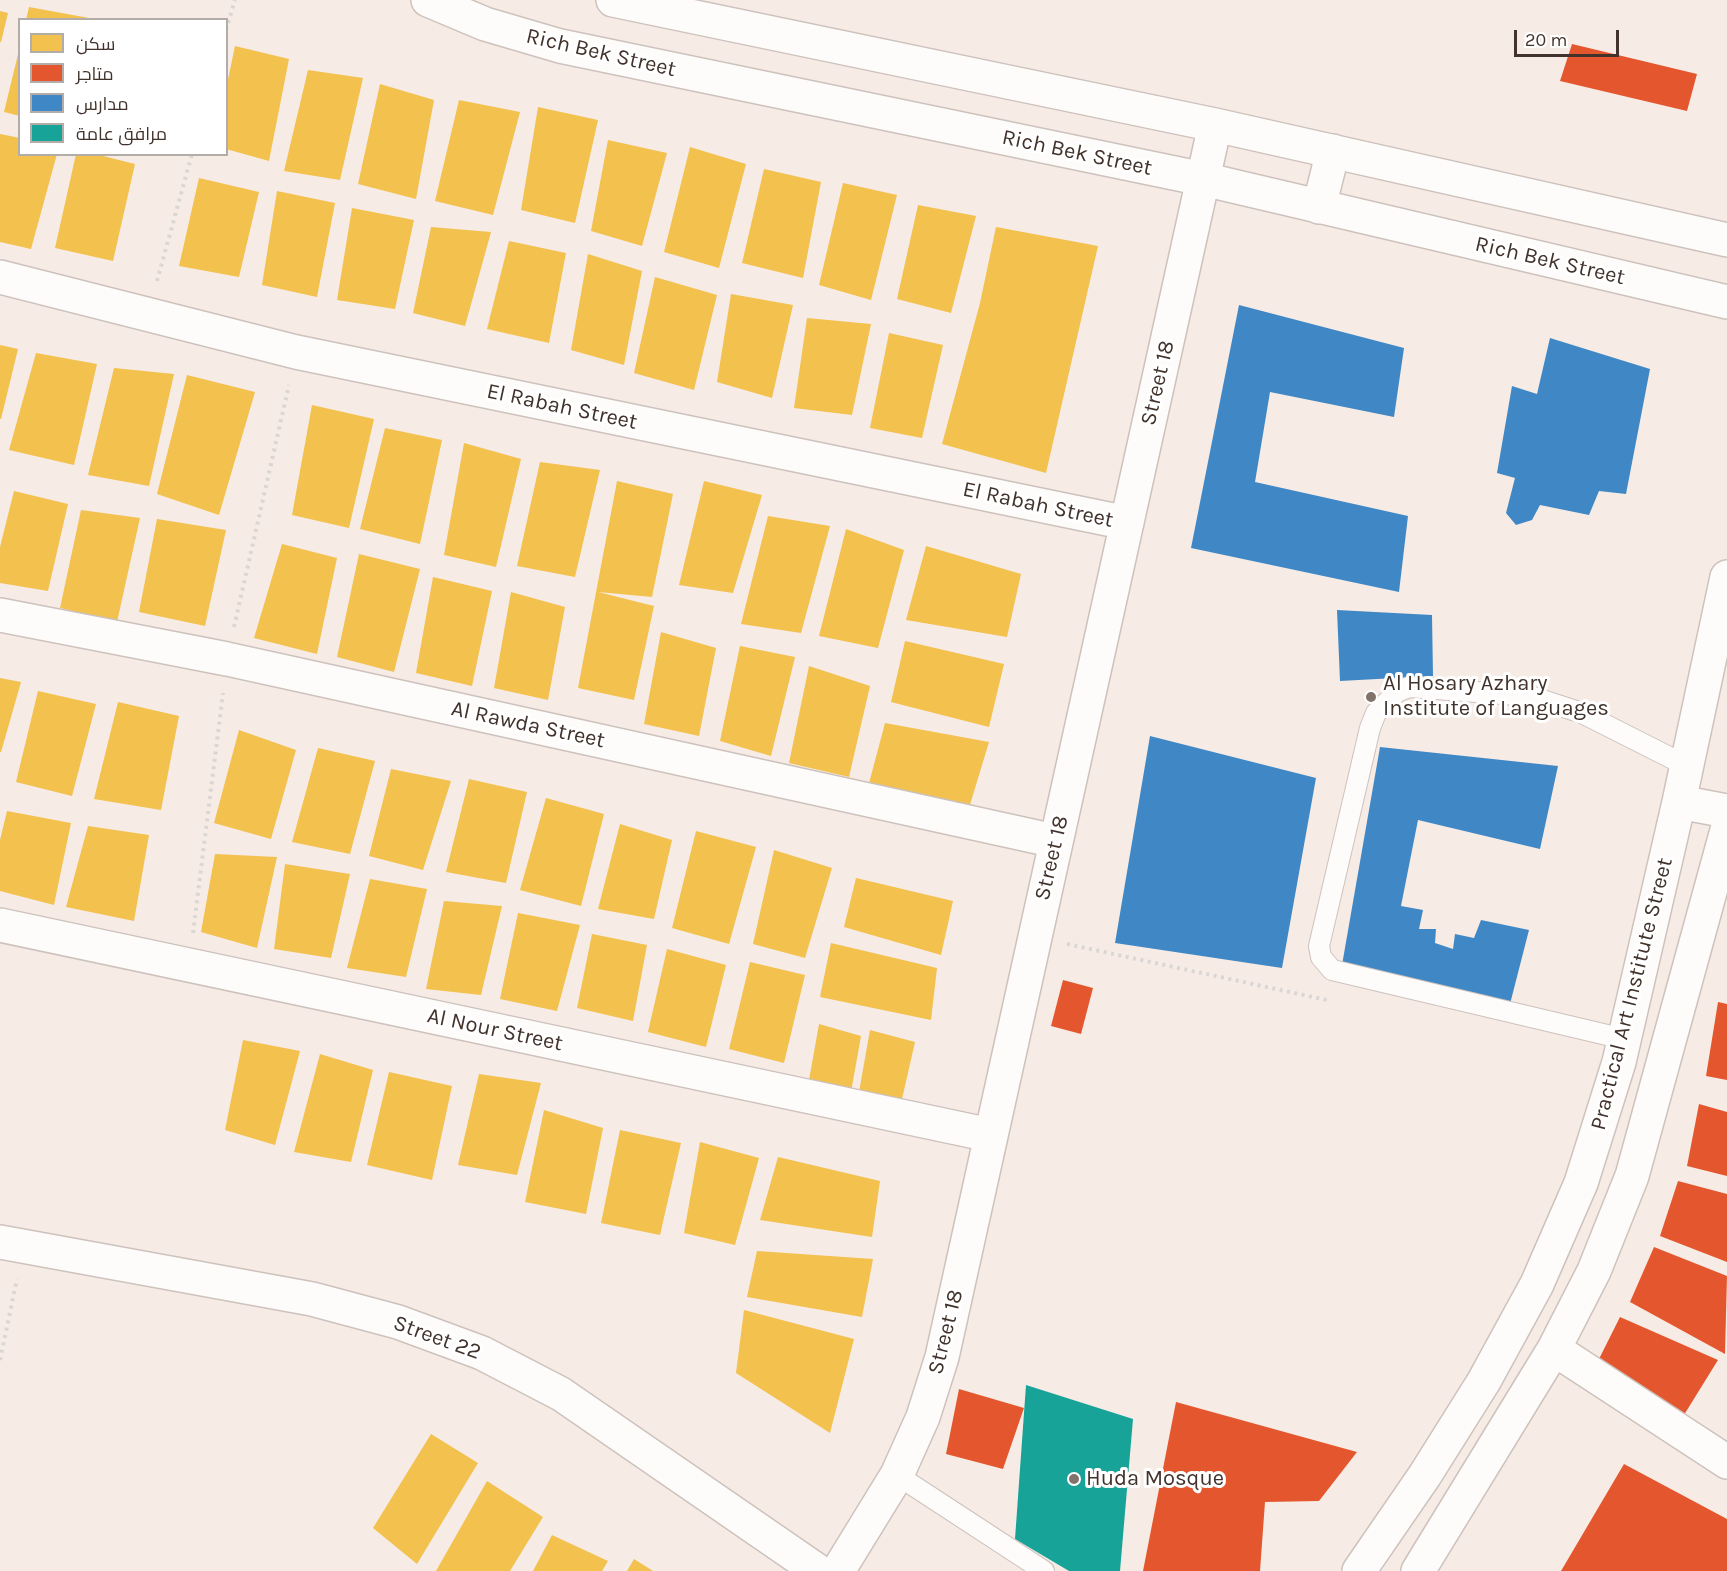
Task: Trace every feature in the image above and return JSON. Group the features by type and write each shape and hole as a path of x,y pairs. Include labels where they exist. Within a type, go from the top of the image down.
{"street":[{"name":"Rich Bek Street","path":"428,0 486,24 560,46 1203,179 1727,302"},
{"path":"613,0 1215,125 1727,240"},
{"name":"Street 18","path":"838,1571 866,1530 897,1475 923,1418 942,1357 1215,125"},
{"path":"1319,207 1333,151"},
{"name":"El Rabah Street","path":"0,277 296,352 1127,523"},
{"name":"Practical Art Institute Street","path":"1359,1571 1484,1381 1537,1284 1581,1183 1615,1078 1679,802 1727,577"},
{"name":"Al Rawda Street","path":"0,615 227,658 1055,841"},
{"path":"1679,802 1727,811"},
{"name":"Practical Art Institute Street","path":"1418,1571 1554,1349 1594,1271 1632,1176 1727,830"},
{"name":"Al Nour Street","path":"0,925 990,1136"},
{"name":"Street 22","path":"12,1244 312,1299 398,1322 482,1353 561,1394 818,1571"},
{"path":"1554,1349 1727,1462"}],"lane":[{"path":"1624,1039 1332,970 1321,957 1319,946 1370,728 1376,713 1397,692 1409,687 1530,696 1582,713 1687,766"},
{"path":"897,1475 1044,1571"}],"path":[{"path":"228,23 235,0"},
{"path":"147,316 191,156"},
{"path":"0,1360 12,1244"}],"building: سكن":[{"path":"29,7 89,18 26,18"},
{"path":"0,11 8,13 1,42 0,42"},
{"path":"235,46 289,59 269,161 228,150 228,79"},
{"path":"18,54 18,116 4,112"},
{"path":"308,70 363,78 340,180 284,171"},
{"path":"380,84 434,100 416,199 358,184"},
{"path":"459,100 520,112 493,215 435,201"},
{"path":"538,107 598,120 575,223 521,210"},
{"path":"0,134 18,138 18,156 56,156 31,249 0,242"},
{"path":"608,140 667,153 642,246 591,231"},
{"path":"690,147 746,164 719,268 664,252"},
{"path":"76,156 103,156 135,164 113,261 55,248"},
{"path":"764,169 821,182 803,278 742,263"},
{"path":"199,178 259,192 239,277 179,266"},
{"path":"843,183 897,195 871,300 819,285"},
{"path":"277,191 335,203 317,297 262,285"},
{"path":"918,205 976,216 951,313 897,299"},
{"path":"352,208 414,220 395,309 337,300"},
{"path":"431,227 491,232 465,326 413,313"},
{"path":"996,227 1098,246 1046,473 942,444 980,303"},
{"path":"509,241 566,253 549,343 487,329"},
{"path":"588,254 642,271 624,365 571,350"},
{"path":"655,277 717,295 694,390 634,373"},
{"path":"731,294 793,305 772,398 717,382"},
{"path":"807,318 871,324 852,415 794,408"},
{"path":"889,333 943,345 922,438 870,428"},
{"path":"0,345 18,349 1,419 0,419"},
{"path":"36,353 97,364 74,465 9,450"},
{"path":"114,368 174,374 149,486 88,475"},
{"path":"187,375 255,392 219,515 157,494"},
{"path":"312,405 374,419 349,528 292,515"},
{"path":"385,428 442,440 420,544 360,529"},
{"path":"464,443 521,459 496,567 444,555"},
{"path":"540,462 600,470 575,577 517,566"},
{"path":"617,481 673,494 652,597 598,592 654,606 634,700 578,688"},
{"path":"704,481 762,495 733,593 679,585"},
{"path":"14,491 68,504 48,591 0,583 0,547"},
{"path":"81,510 140,518 117,622 60,608"},
{"path":"768,516 830,526 801,633 741,624"},
{"path":"157,519 226,530 205,626 139,612"},
{"path":"846,529 904,550 878,648 819,636"},
{"path":"282,544 337,558 317,654 254,638"},
{"path":"926,546 1021,574 1007,637 906,620"},
{"path":"359,554 420,569 394,672 337,657"},
{"path":"433,577 492,591 472,686 416,673"},
{"path":"511,592 565,607 548,700 494,688"},
{"path":"661,632 716,648 699,736 644,724"},
{"path":"905,641 1004,664 989,727 891,702"},
{"path":"740,646 795,657 771,756 720,741"},
{"path":"809,666 870,686 849,777 789,763"},
{"path":"0,678 21,682 1,752 0,752"},
{"path":"38,691 96,704 72,796 16,782"},
{"path":"118,702 179,716 161,810 94,799"},
{"path":"885,723 989,742 969,808 868,787"},
{"path":"239,730 296,750 271,839 214,823"},
{"path":"318,748 375,761 350,854 292,842"},
{"path":"391,769 451,781 423,870 369,856"},
{"path":"469,779 527,792 506,883 446,872"},
{"path":"546,798 604,814 581,906 520,890"},
{"path":"7,811 71,823 54,905 0,891 0,840"},
{"path":"620,824 672,840 654,919 598,909"},
{"path":"88,826 149,835 134,921 66,907"},
{"path":"696,831 756,847 729,944 672,928"},
{"path":"774,850 832,868 805,958 753,944"},
{"path":"215,854 277,857 257,948 201,932"},
{"path":"285,864 350,874 331,958 274,949"},
{"path":"856,878 953,901 941,955 844,927"},
{"path":"370,879 427,889 406,977 347,968"},
{"path":"444,901 502,906 481,995 426,989"},
{"path":"518,913 580,925 557,1011 500,999"},
{"path":"592,934 647,945 633,1021 577,1008"},
{"path":"831,943 937,968 931,1020 820,997"},
{"path":"667,949 726,965 706,1047 648,1032"},
{"path":"750,962 805,975 784,1063 729,1049"},
{"path":"819,1024 861,1036 851,1092 809,1080"},
{"path":"870,1030 915,1042 902,1099 859,1092"},
{"path":"243,1040 300,1051 275,1145 225,1130"},
{"path":"320,1054 373,1070 351,1162 294,1152"},
{"path":"389,1072 452,1086 432,1180 367,1165"},
{"path":"479,1074 541,1083 517,1175 458,1165"},
{"path":"544,1110 603,1128 586,1214 525,1202"},
{"path":"620,1130 681,1143 660,1235 601,1223"},
{"path":"700,1142 759,1158 735,1245 684,1233"},
{"path":"778,1157 880,1181 872,1237 760,1220"},
{"path":"757,1251 873,1259 862,1317 747,1297"},
{"path":"744,1310 854,1339 830,1433 736,1373"},
{"path":"431,1434 478,1463 417,1564 373,1528"},
{"path":"487,1481 543,1517 510,1571 436,1571"},
{"path":"552,1535 608,1561 602,1571 533,1571"},
{"path":"634,1559 653,1571 627,1571"}],"building: متاجر":[{"path":"1572,44 1697,74 1687,111 1560,81"},
{"path":"1063,980 1093,988 1081,1034 1051,1026"},
{"path":"1718,1002 1727,1004 1727,1080 1706,1076"},
{"path":"1699,1104 1727,1112 1727,1176 1687,1166"},
{"path":"1678,1181 1727,1194 1727,1262 1660,1236"},
{"path":"1654,1247 1727,1276 1725,1354 1630,1302"},
{"path":"1620,1317 1718,1360 1679,1423 1596,1365"},
{"path":"959,1389 1024,1408 1003,1469 946,1454"},
{"path":"1176,1402 1357,1452 1319,1501 1265,1502 1260,1571 1143,1571"},
{"path":"1624,1464 1727,1519 1727,1571 1561,1571"}],"building: مدارس":[{"path":"1239,305 1404,348 1394,417 1270,392 1255,482 1408,516 1399,592 1191,548"},
{"path":"1550,338 1650,369 1626,494 1599,491 1589,515 1540,505 1532,520 1516,525 1506,513 1515,478 1497,473 1512,386 1537,394"},
{"path":"1337,610 1432,615 1433,676 1340,681"},
{"path":"1150,736 1316,778 1282,968 1115,943"},
{"path":"1380,747 1558,766 1540,849 1418,820 1401,906 1423,910 1419,929 1436,929 1435,943 1453,949 1455,934 1474,938 1481,920 1529,930 1510,1004 1342,965"}],"building: مرافق عامة":[{"name":"Huda Mosque","path":"1026,1385 1133,1419 1120,1571 1069,1571 1015,1539"}],"place":[{"name":"Al Hosary Azhary Institute of Languages","path":"1371,697"},
{"name":"Huda Mosque","path":"1074,1479"}]}
